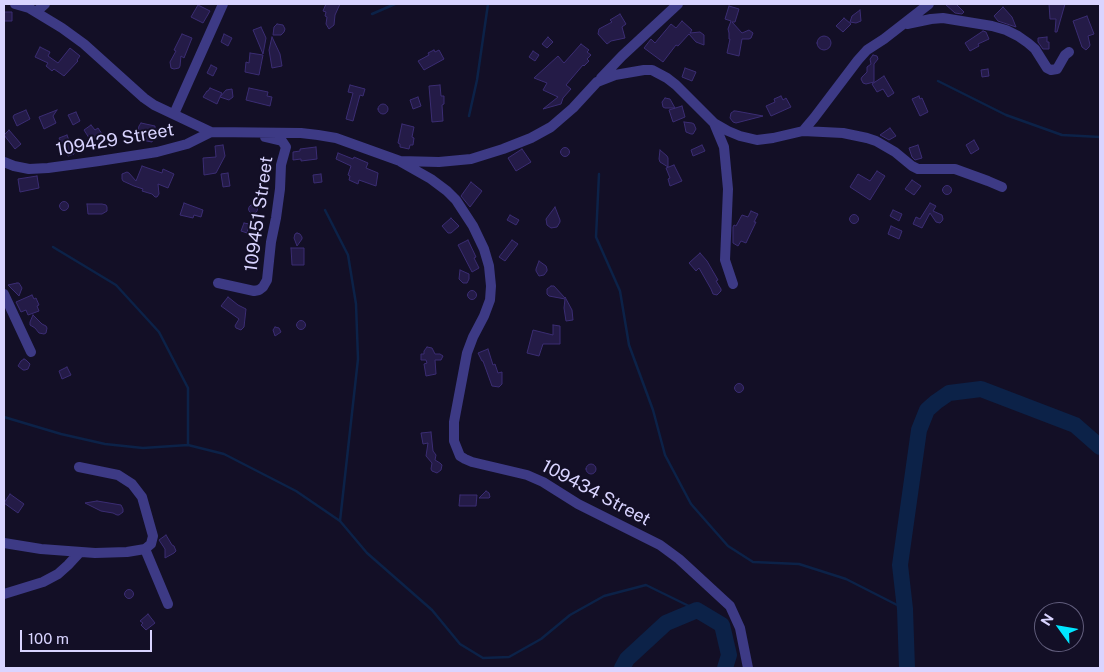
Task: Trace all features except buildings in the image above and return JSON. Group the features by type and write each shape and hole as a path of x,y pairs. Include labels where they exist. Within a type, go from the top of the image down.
{"street":[{"path":"15,4 30,8 62,28 84,44 154,105 211,132"},
{"path":"30,8 45,4"},
{"path":"174,114 223,4"},
{"path":"597,82 678,4"},
{"path":"803,131 867,50 904,25 929,4"},
{"path":"904,25 943,18 1006,30 1018,36 1035,49 1047,68 1052,70 1057,69 1065,55 1070,52"},
{"name":"109429 Street","path":"4,162 30,169 99,161 157,152 187,144 211,132 300,133 336,138 400,161 440,162 463,160 503,149 532,138 551,127 573,108 597,82 622,73 652,70 660,73 676,85 714,123 740,136 757,140 803,131 843,133 876,141 918,169 955,169 1002,187"},
{"path":"714,123 724,147 728,189 725,260 733,284"},
{"name":"109451 Street","path":"218,283 259,290 267,280 270,242 280,189 280,165 286,147 284,143 278,140 242,132"},
{"name":"109434 Street","path":"400,161 431,179 456,200 473,226 484,249 489,266 490,300 467,353 454,422 454,441 460,456 472,462 527,476 542,482 578,504 660,545 697,575 730,606 740,628 748,668"},
{"path":"4,294 31,352"},
{"path":"4,543 41,549 96,553 127,552 145,549 151,544 153,536 142,497 132,484 118,475 79,467"},
{"path":"145,549 168,604"},
{"path":"4,594 43,582 58,574 80,552"}],"waterway":[{"path":"372,14 395,4"},
{"path":"469,116 477,80 488,4"},
{"path":"938,81 1006,115 1062,135 1100,137"},
{"path":"599,174 596,237 620,291 629,345 653,410 665,455 691,504 728,546 753,562 799,564 846,579 905,609"},
{"path":"325,210 348,255 356,304 358,359 340,521"},
{"path":"53,247 116,285 159,332 188,388 188,445"},
{"path":"907,668 905,609 900,565 919,430 927,410 949,393 981,389 1075,425 1100,447"},
{"path":"4,417 61,434 105,444 143,448 188,445 224,454 296,491 340,521 367,553 432,610 460,644 483,658 509,657 541,639 570,615 604,596 646,585 697,610"},
{"path":"622,668 627,659 666,623 697,610 722,625 729,655 725,668"}]}
